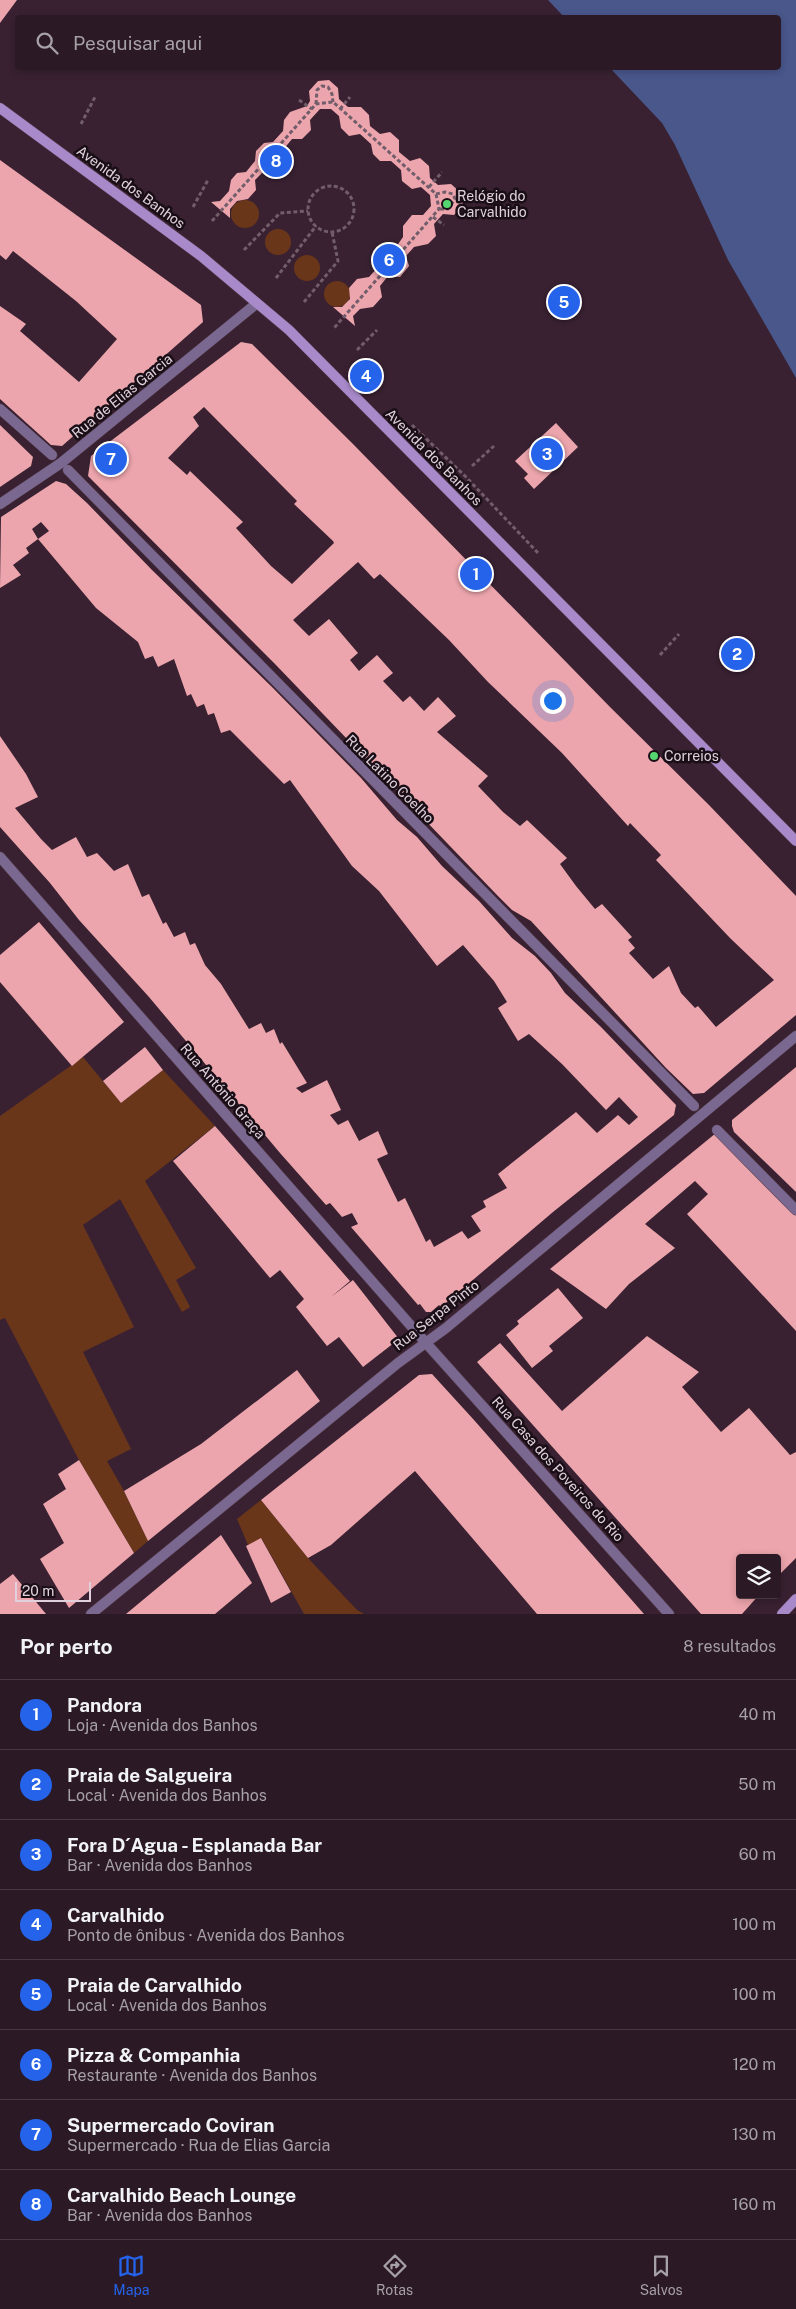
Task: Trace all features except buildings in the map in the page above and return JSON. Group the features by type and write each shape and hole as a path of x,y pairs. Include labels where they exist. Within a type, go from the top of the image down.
{"main road":[{"name":"Avenida dos Banhos","path":"0,108 201,256 289,330 796,840"},
{"path":"782,1614 796,1599"}],"street":[{"name":"Rua de Elias Garcia","path":"0,504 61,463 256,304"},
{"path":"0,409 52,455"},
{"name":"Rua Latino Coelho","path":"68,470 694,1106"},
{"name":"Rua António Graça","path":"0,857 426,1343"},
{"name":"Rua Serpa Pinto","path":"91,1614 398,1363 426,1343 796,1036"},
{"path":"717,1130 796,1210"},
{"name":"Rua Casa dos Poveiros do Rio","path":"426,1343 669,1614"}],"path":[{"path":"212,221 316,104 316,90 322,86 328,87 332,94 333,102 340,109 436,194 439,209 334,328"},
{"path":"81,124 95,97"},
{"path":"340,109 350,97"},
{"path":"299,100 312,109"},
{"path":"316,104 333,102"},
{"path":"429,188 442,172"},
{"path":"193,207 208,180"},
{"path":"335,186 348,193 353,200 354,214 346,227 332,232 316,226 308,211 310,200 320,189 335,186"},
{"path":"436,194 445,192 453,194 455,199 454,204 448,209 439,209"},
{"path":"244,250 280,212 308,211"},
{"path":"433,217 444,224"},
{"path":"276,278 316,226"},
{"path":"304,302 338,261 332,232"},
{"path":"357,350 377,330"},
{"path":"472,466 494,446"},
{"path":"660,655 679,634"}],"shaded area":[{"path":"245,200 255,204 259,214 255,224 245,228 235,224 231,214 235,204"},
{"path":"278,229 287,233 291,242 287,251 278,255 269,251 265,242 269,233"},
{"path":"307,255 316,259 320,268 316,277 307,281 298,277 294,268 298,259"},
{"path":"337,281 346,285 350,294 346,303 337,307 328,303 324,294 328,285"},
{"path":"83,1057 121,1103 163,1070 215,1126 145,1181 196,1268 176,1280 190,1307 182,1312 120,1199 83,1225 134,1327 83,1352 131,1449 107,1461 148,1541 134,1553 79,1460 5,1318 0,1320 0,1116"},
{"path":"261,1500 308,1558 357,1610 364,1614 304,1614 262,1539 248,1545 237,1519"}],"water":[{"path":"548,0 796,0 796,378 728,260 675,145 662,123 612,70 781,70 781,15 562,15"}],"place":[{"name":"Carvalhido Beach Lounge","path":"276,161"},
{"name":"Relógio do Carvalhido","path":"447,204"},
{"name":"Pizza & Companhia","path":"389,260"},
{"name":"Praia de Carvalhido","path":"564,302"},
{"name":"Carvalhido","path":"366,376"},
{"name":"Fora D´Agua - Esplanada Bar","path":"547,454"},
{"name":"Supermercado Coviran","path":"111,459"},
{"name":"Pandora","path":"476,574"},
{"name":"Praia de Salgueira","path":"737,654"},
{"name":"Correios","path":"654,756"}]}
